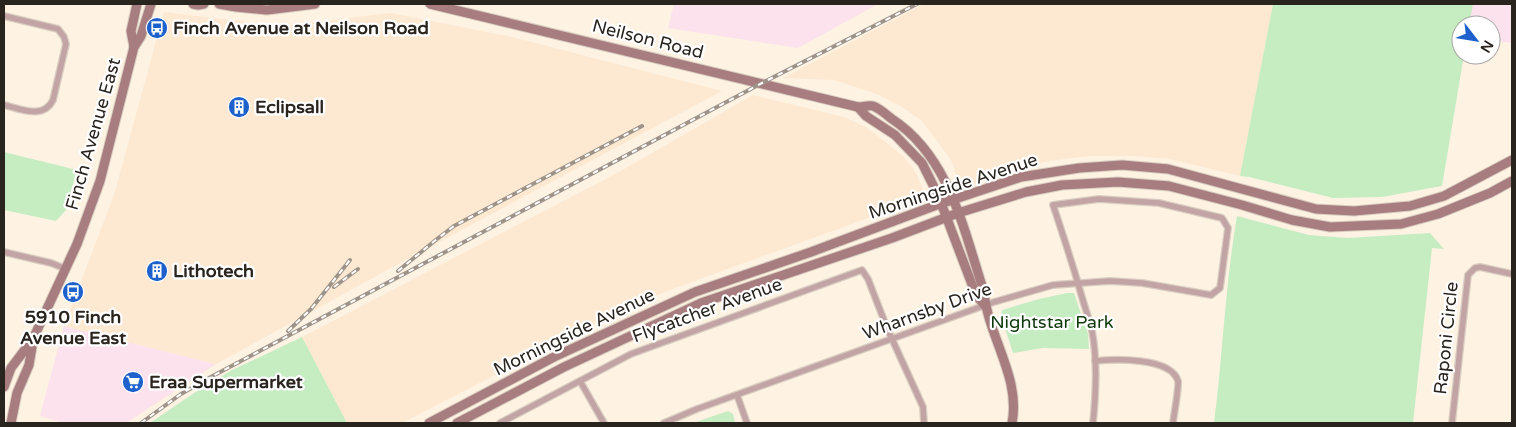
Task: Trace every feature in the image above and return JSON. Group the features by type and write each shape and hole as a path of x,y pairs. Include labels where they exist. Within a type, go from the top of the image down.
{"main road":[{"name":"Finch Avenue East","path":"134,47 131,31 137,4"},
{"name":"Finch Avenue East","path":"4,387 11,368 33,339 77,244 100,181 134,47 142,36 151,4"},
{"path":"192,4 204,4"},
{"path":"219,4 267,10 315,4"},
{"name":"Neilson Road","path":"430,4 858,107 874,106 902,126 927,151 945,180 984,292 985,306"},
{"name":"Neilson Road","path":"858,107 866,116 895,136 922,163 941,204 976,296 985,306"},
{"name":"Morningside Avenue","path":"429,423 554,357 695,292 1021,177 1079,168 1122,165 1168,169 1316,209 1354,210 1410,206 1444,196 1512,160"},
{"name":"Morningside Avenue","path":"457,423 564,367 701,303 958,213 1026,192 1062,185 1118,182 1169,186 1292,220 1330,227 1401,224 1438,214 1490,193 1512,181"},
{"path":"811,252 814,264"},
{"path":"985,306 1009,375 1014,415 1012,423"},
{"name":"Finch Avenue East","path":"11,423 17,393 29,365 33,339"}],"street":[{"path":"4,16 58,29 64,37 66,44 50,107 38,112 4,105"},
{"name":"Wharnsby Drive","path":"664,423 985,306 1053,285 1110,281 1142,283 1211,295 1220,288 1228,228 1222,218 1218,216 1158,203 1099,199 1053,205 1078,282"},
{"path":"4,252 51,263 66,269"},
{"name":"Raponi Circle","path":"1452,423 1468,275 1470,271 1480,267 1512,274"},
{"name":"Flycatcher Avenue","path":"500,423 631,354 862,270 868,279 892,339"},
{"path":"1078,282 1092,331 1095,360 1094,423"},
{"path":"892,339 923,407 924,423"},
{"path":"1095,360 1130,360 1166,367 1173,372 1178,381 1173,423"},
{"path":"580,380 604,423"},
{"path":"737,395 747,423"}],"shaded area":[{"path":"674,4 878,4 798,48 668,28"},
{"path":"924,4 1273,4 1240,176 1169,159 1135,156 1089,156 1049,161 1019,168 964,188 960,186 951,160 922,121 902,107 877,94 834,80 783,78"},
{"path":"1473,4 1512,4 1512,43 1501,41 1501,15 1471,15"},
{"path":"164,12 281,26 391,13 512,37 722,91 400,263 216,364 64,326 114,195"},
{"path":"753,95 844,117 866,127 905,158 916,173 926,197 670,290 617,312 402,423 347,423 302,337 619,172"},
{"path":"64,326 216,364 126,423 63,423 40,416"}],"green space":[{"path":"1273,4 1473,4 1471,15 1451,15 1451,65 1462,65 1442,186 1382,197 1333,198 1240,176"},
{"path":"4,152 77,170 66,210 56,221 4,210"},
{"path":"1237,216 1309,235 1348,238 1430,233 1444,249 1432,248 1413,423 1214,423"},
{"name":"Nightstar Park","path":"1067,293 1074,293 1088,334 1089,349 1043,348 1013,353 1001,316 1002,310"},
{"path":"302,337 347,423 150,423 232,370"},
{"path":"728,411 733,414 735,423 693,423"}],"railway":[{"path":"141,423 181,394 209,378 762,83 917,4"},
{"path":"398,271 454,226 642,126"},
{"path":"288,331 311,309 350,260"},
{"path":"334,287 358,269"}],"place":[{"name":"Finch Avenue at Neilson Road","path":"157,28"},
{"name":"Eclipsall","path":"239,107"},
{"name":"Lithotech","path":"157,271"},
{"name":"5910 Finch Avenue East","path":"73,292"},
{"name":"Eraa Supermarket","path":"133,382"}]}
